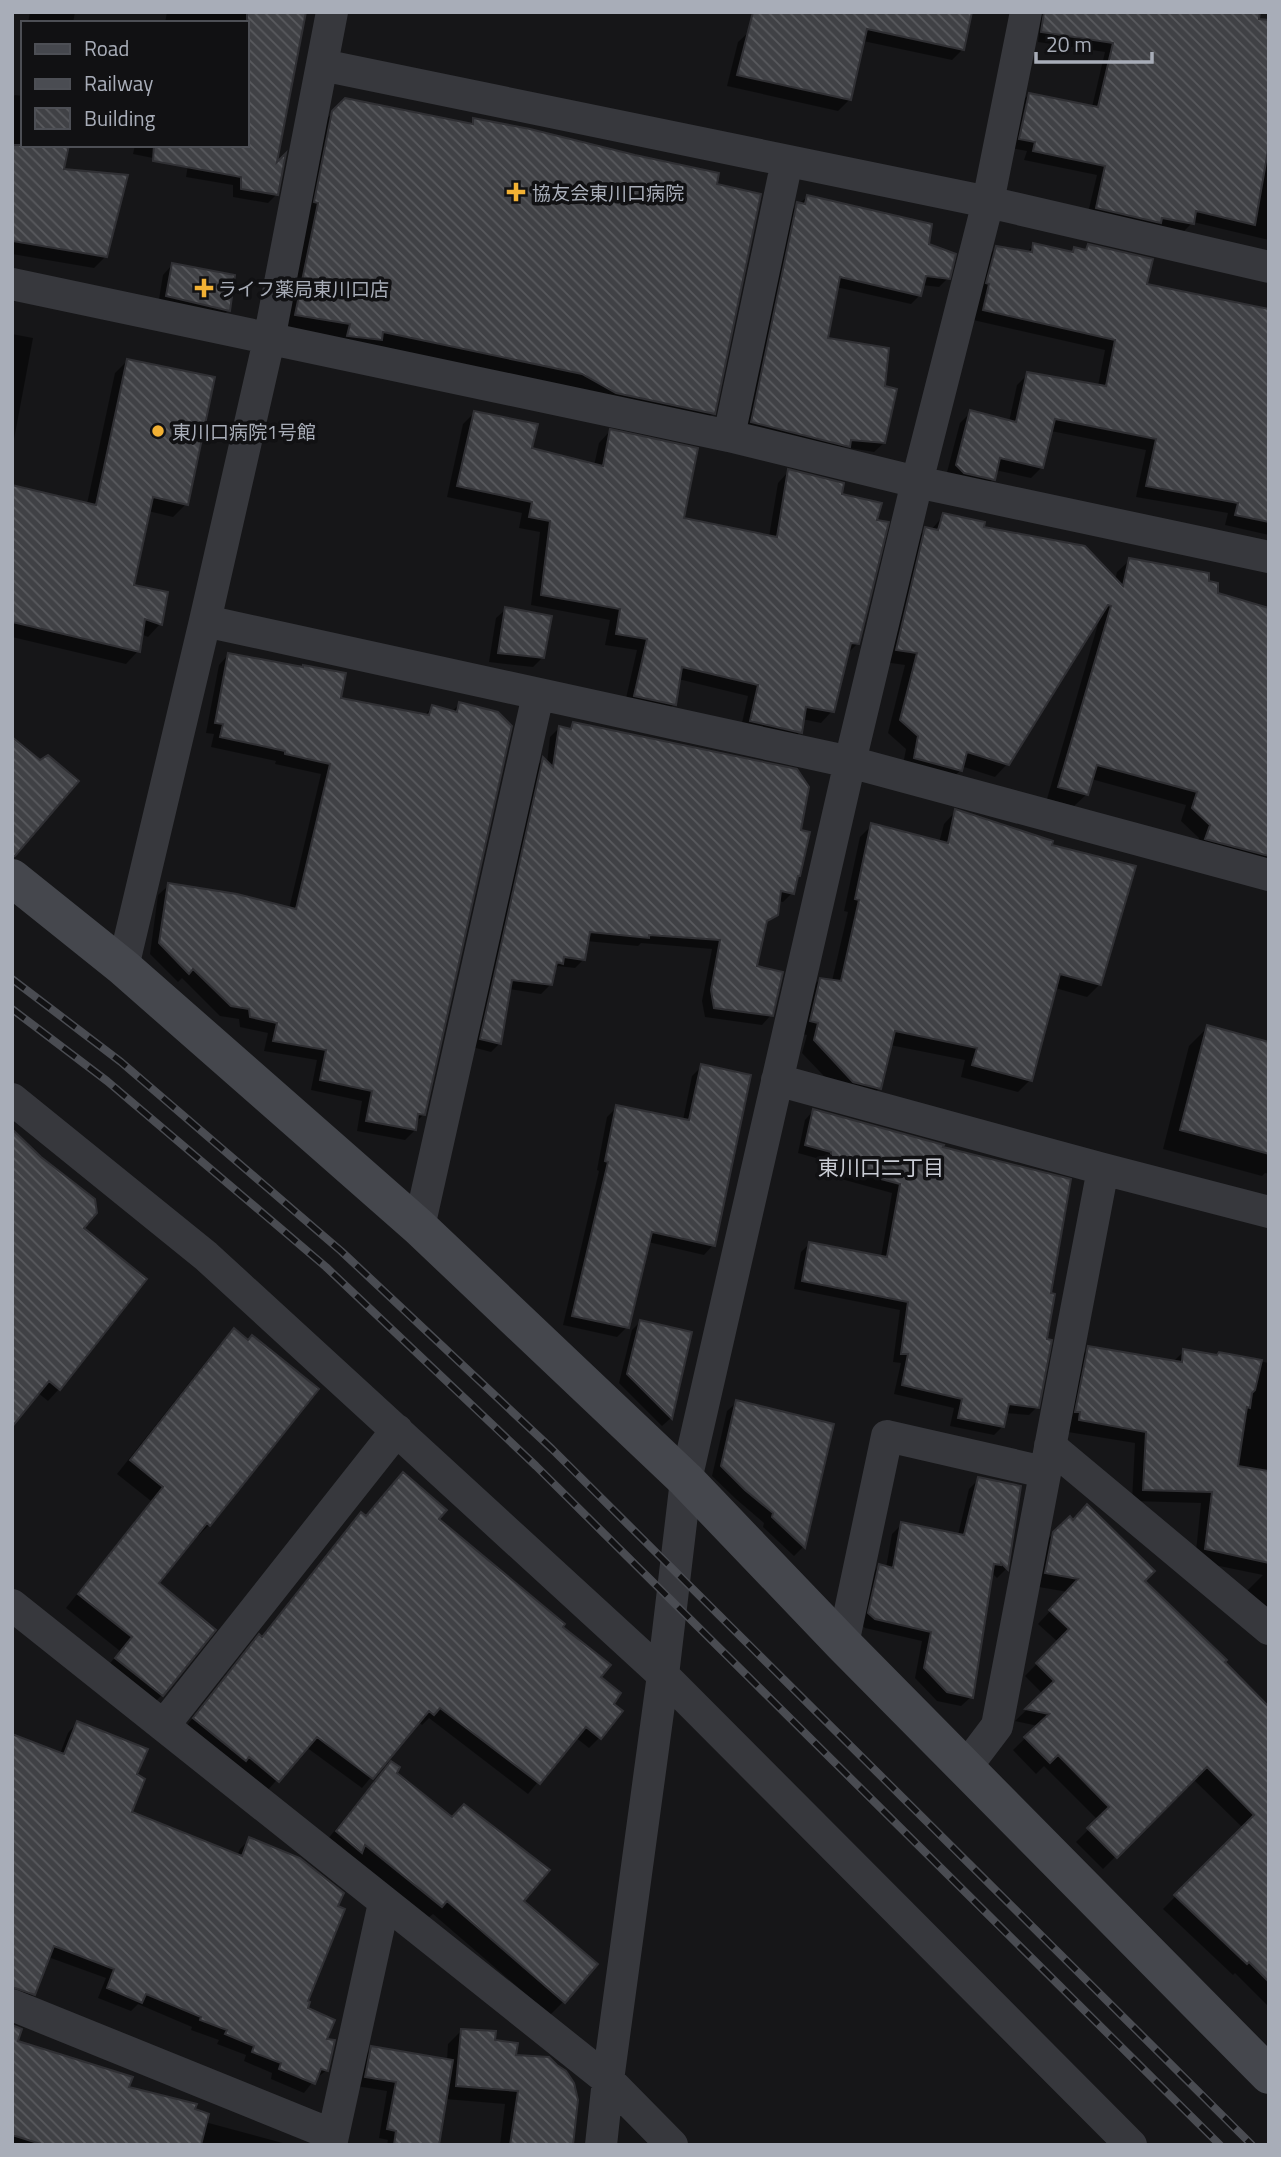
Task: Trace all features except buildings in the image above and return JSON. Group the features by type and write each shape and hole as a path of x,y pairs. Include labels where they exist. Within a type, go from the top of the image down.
{"street":[{"path":"123,967 269,340 332,12"},
{"path":"601,2145 686,1480 850,762 988,202 1026,12"},
{"path":"322,65 988,202 1269,267"},
{"path":"729,436 787,161"},
{"path":"12,284 729,436 917,482 1269,557"},
{"path":"205,621 850,762 1269,875"},
{"path":"419,1227 538,695"},
{"path":"12,878 123,967 419,1227 686,1480 843,1644 1269,2075"},
{"path":"777,1080 1269,1212"},
{"path":"12,1099 206,1256 663,1675 1131,2145"},
{"path":"966,1768 997,1726 1103,1169"},
{"path":"164,1725 397,1430"},
{"path":"843,1644 887,1436 1047,1459 1269,1629"},
{"path":"12,1605 608,2080 672,2145"},
{"path":"12,2005 332,2140 384,1903"}],"railway":[{"path":"12,979 121,1062 341,1251 552,1449 1252,2145"},
{"path":"12,1009 107,1081 326,1267 536,1466 1220,2145"}],"place":[{"name":"協友会東川口病院","path":"516,192"},
{"name":"ライフ薬局東川口店","path":"204,288"},
{"name":"東川口病院1号館","path":"158,431"}],"district":[{"name":"東川口二丁目","path":"881,1167"}]}
